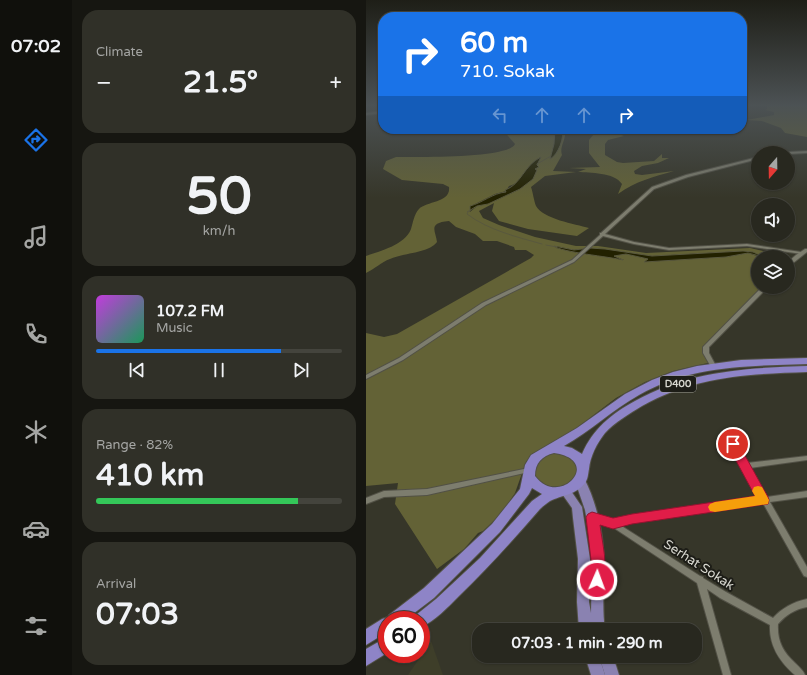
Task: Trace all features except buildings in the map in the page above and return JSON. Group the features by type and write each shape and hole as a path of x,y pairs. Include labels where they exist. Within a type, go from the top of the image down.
{"highway":[{"path":"406,611 429,594 496,528 525,491 533,460 542,453 574,436 619,402 647,386 675,374 713,366 807,361"},
{"name":"D400","path":"584,466 590,445 602,429 615,418 653,394 691,379 719,374 744,371 807,369"},
{"path":"430,612 463,584 536,504 545,498 565,491 580,481 583,476 584,466 578,457 568,451 554,449 542,453"},
{"path":"529,473 539,488 551,492 565,491"},
{"path":"366,638 378,630"},
{"path":"366,658 378,650"}],"main road":[{"path":"580,481 592,517 598,560 596,604 597,623"},
{"path":"565,491 577,507 580,524 584,559 583,602 585,623"},
{"path":"597,663 606,674"},
{"path":"606,663 606,674"}],"street":[{"path":"795,153 807,152"},
{"path":"366,377 401,359 484,304 569,264 580,256 601,234 646,194 657,186 691,174 751,160"},
{"path":"601,234 634,243 669,249 747,246 799,254"},
{"path":"795,258 807,250"},
{"path":"713,366 706,353 706,347 758,294"},
{"path":"733,444 763,500 807,574"},
{"path":"745,466 807,458"},
{"path":"366,501 384,494 427,492 529,473"},
{"path":"613,524 632,519 807,494"},
{"name":"Serhat Sokak","path":"592,517 613,524 723,595 774,623"},
{"path":"700,579 727,675"},
{"path":"801,675 779,651 774,639 774,623 787,610 794,606 807,603"}],"shaded area":[{"path":"508,136 555,136 553,151 550,158 552,158 562,140 562,136 565,136 561,149 562,155 553,171 576,172 545,176 531,187 536,206 540,211 552,218 589,228 577,236 528,229 499,221 492,211 494,203 479,211 483,218 535,237 576,246 598,246 646,253 750,248 759,250 751,250 751,252 743,251 652,256 593,248 574,250 556,246 556,248 622,260 624,260 614,256 626,254 648,259 644,262 726,257 748,253 751,254 751,294 758,294 706,347 712,362 673,371 645,382 616,398 570,433 532,454 526,462 515,493 501,514 483,531 478,533 464,549 437,569 395,504 398,483 366,486 366,333 384,337 397,334 534,255 526,250 515,250 514,247 497,241 483,241 475,234 456,227 449,221 442,222 435,226 434,228 437,242 433,246 390,259 366,273 366,256 392,247 398,243 408,235 419,209 442,199 449,192 449,187 443,184 402,180 383,169 386,161 396,157 460,156 509,149 515,144","holes":["541,157 537,168 535,169 533,179 520,189 488,204 477,206 470,212 471,206 495,194 506,191 509,186 518,181 532,164"]},
{"path":"555,136 563,136 556,154 550,159"},
{"path":"593,136 624,136 608,140 605,144 605,155 617,162 654,161 662,154 662,158 669,158 658,163 642,166 634,171 635,174 642,175 674,171 652,177 618,194 622,184 613,177 602,174 578,172 586,169 569,168 600,167 589,153 589,140"},
{"path":"541,157 537,165 539,167 535,169 537,170 533,179 520,189 488,204 477,206 470,210 470,206 497,194 506,192 505,190 515,184 530,165"},
{"path":"554,246 574,250 590,248 605,249 652,256 743,251 751,252 751,254 726,257 644,262 648,259 626,254 614,256 623,260"},
{"path":"596,249 619,254 612,255 589,251"},
{"path":"552,452 567,454 579,467 572,483 552,487 547,486 534,476 538,459"},
{"path":"431,641 443,675 408,675 416,663 430,663"}],"waterway":[{"path":"537,164 551,156"},
{"path":"468,212 467,214 475,220 493,229 542,244"},
{"path":"546,245 556,247"}],"slow traffic":[{"path":"715,507 763,500 758,491"}],"route":[{"path":"597,580 598,560 592,517 613,524 632,519 763,500 733,444"}]}
